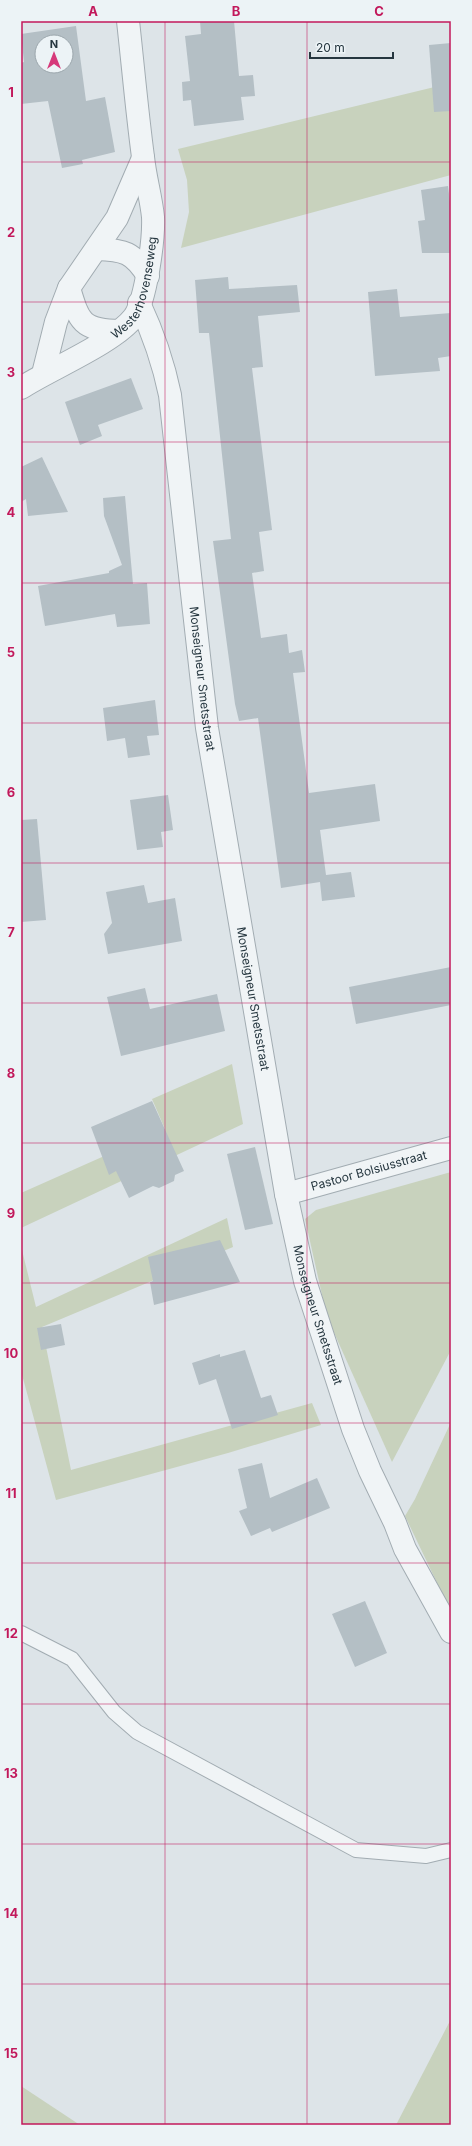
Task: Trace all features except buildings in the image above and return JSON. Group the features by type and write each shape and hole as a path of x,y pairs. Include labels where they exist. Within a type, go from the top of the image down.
{"street":[{"name":"Westerhovenseweg","path":"21,388 43,374 95,347 119,331 134,316 148,276 153,218 143,158 128,21"},
{"name":"Westerhovenseweg","path":"43,374 56,322 69,288 117,218 143,158"},
{"path":"97,249 118,249 129,254 140,264 148,276"},
{"path":"69,288 75,309 87,325 98,331 119,331 155,337"},
{"name":"Monseigneur Smetsstraat","path":"139,303 155,337 164,367 170,395 207,728 286,1194 305,1281 353,1430 405,1549 451,1632"},
{"name":"Pastoor Bolsiusstraat","path":"286,1194 451,1148"}],"lane":[{"path":"21,1633 72,1659 114,1712 137,1732 356,1850 426,1856 451,1850"}],"green space":[{"path":"451,83 451,175 181,248 189,212 187,180 178,149"},
{"path":"232,1064 243,1124 21,1228 21,1193 165,1129 152,1099"},
{"path":"451,1172 451,1350 392,1462 327,1317 305,1219 316,1210"},
{"path":"227,1218 233,1247 42,1327 71,1470 312,1403 321,1425 228,1453 56,1500 21,1371 21,1246 36,1307"},
{"path":"451,1422 451,1612 405,1516 415,1499"},
{"path":"451,2019 451,2125 396,2125"},
{"path":"21,2086 80,2125 21,2125"}]}
